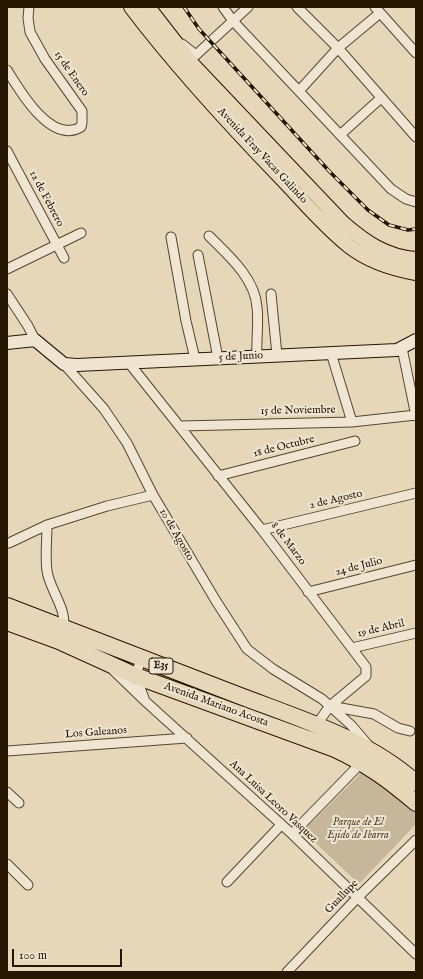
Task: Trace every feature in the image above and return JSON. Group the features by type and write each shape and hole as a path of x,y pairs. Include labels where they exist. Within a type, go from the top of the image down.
{"highway":[{"name":"Avenida Mariano Acosta","path":"7,606 61,635 106,664 136,676 313,733"},
{"name":"Avenida Mariano Acosta","path":"7,622 61,635 141,658 367,756 391,761 416,783"},
{"name":"Avenida Mariano Acosta","path":"367,756 416,803"}],"main road":[{"name":"Avenida Fray Vacas Galindo","path":"131,7 176,63 266,163 333,232 350,247 374,260 399,270 416,273"},
{"name":"Avenida Fray Vacas Galindo","path":"148,7 193,65 343,223 363,241 381,251 416,259"}],"street":[{"name":"15 de Enero","path":"7,70 37,113 56,129 68,131 81,127 82,111 45,59 30,32 28,18 29,7"},
{"path":"223,7 233,21 391,189 406,199 416,202"},
{"path":"169,34 196,55 248,7"},
{"path":"297,7 338,48 416,137"},
{"path":"299,91 338,48 378,10 416,53"},
{"path":"340,135 381,98"},
{"name":"12 de Febrero","path":"7,151 64,258"},
{"path":"7,269 81,233"},
{"path":"209,236 229,256 246,278 254,293 257,305 256,356"},
{"path":"171,237 186,322 195,359"},
{"path":"198,255 218,358"},
{"name":"10 de Agosto","path":"7,294 25,321 35,340 64,364 104,409 127,444 153,495 223,613 247,649 273,669 330,706 351,725 367,756"},
{"path":"271,294 276,355"},
{"path":"7,306 25,321"},
{"path":"7,343 35,340"},
{"name":"5 de Junio","path":"64,364 129,363 331,353 402,348 416,340"},
{"path":"402,348 416,415"},
{"path":"331,353 352,422"},
{"name":"8 de Marzo","path":"129,363 262,530 366,667 366,676 330,706 313,733"},
{"name":"15 de Noviembre","path":"180,426 352,422 416,415"},
{"name":"18 de Octubre","path":"218,476 355,441"},
{"name":"2 de Agosto","path":"262,530 416,493"},
{"path":"9,543 47,525 107,506 153,495"},
{"path":"47,525 47,572 52,591 61,606 61,635"},
{"name":"24 de Julio","path":"308,592 416,565"},
{"name":"19 de Abril","path":"352,648 416,633"},
{"path":"136,676 141,658"},
{"path":"106,664 145,701"},
{"name":"Ana Luisa Leoro Vasquez","path":"136,676 145,701 292,834 416,954"},
{"path":"330,706 374,714 398,728 410,731"},
{"name":"Los Galeanos","path":"7,751 187,738"},
{"path":"292,834 367,756"},
{"path":"7,792 19,803"},
{"path":"227,882 281,825"},
{"name":"Guallupe","path":"287,972 358,897 416,840"},
{"path":"7,864 28,885"}],"green space":[{"name":"Parque de El Ejido de Ibarra","path":"366,768 416,808 416,824 359,884 303,831"}],"railway":[{"path":"184,7 199,29 330,172 368,210 389,225 408,230 416,229"}]}
